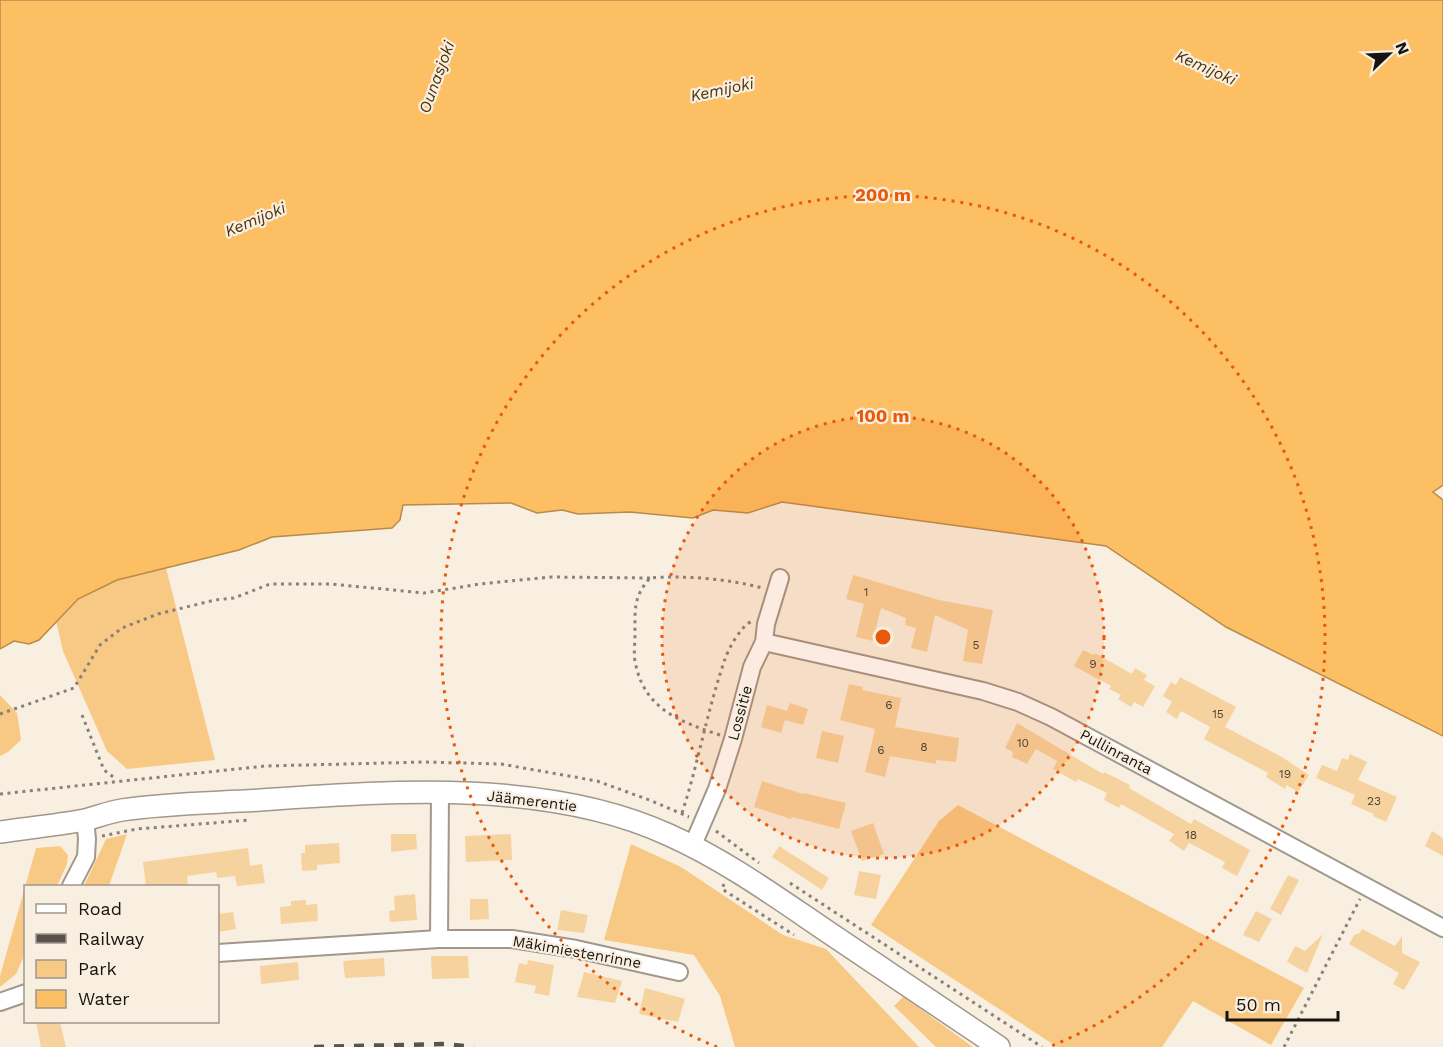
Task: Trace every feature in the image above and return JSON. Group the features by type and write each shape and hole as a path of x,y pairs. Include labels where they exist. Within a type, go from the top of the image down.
{"main road":[{"name":"Jäämerentie","path":"0,832 86,829 121,810 400,792 440,792 554,801 594,809 659,831 692,847 769,892 999,1047"}],"street":[{"name":"Lossitie","path":"692,847 717,789 752,668 764,642 766,624 777,585"},
{"name":"Pullinranta","path":"764,642 983,691 1018,702 1051,717 1443,928"},
{"path":"439,939 440,792"},
{"path":"72,885 84,862 86,829"},
{"name":"Mäkimiestenrinne","path":"219,953 439,939 512,939 576,949 679,972"},
{"path":"0,1002 24,994"}],"path":[{"path":"0,714 74,688 100,645 116,632 142,620 215,600 234,598 270,584 331,584 424,592 551,576 676,577 777,585"},
{"path":"650,578 641,588 636,601 635,664 641,681 650,697 663,710 706,730 733,739"},
{"path":"682,813 725,659 745,624 753,621 766,624"},
{"path":"82,715 104,770 117,780"},
{"path":"86,829 137,829 251,820"},
{"path":"713,830 767,868"},
{"path":"787,881 1042,1047"},
{"path":"1284,1047 1366,886"}],"green space":[{"path":"166,568 215,760 127,769 107,751 63,651 56,621 78,599 117,580"},
{"path":"0,695 17,713 21,740 0,756"},
{"path":"958,805 1304,988 1271,1045 1193,1001 1162,1047 1057,1047 871,925 939,821"},
{"path":"127,834 109,885 84,885 106,839"},
{"path":"631,844 681,867 783,935 826,949 919,1047 735,1047 720,996 694,955 604,940"},
{"path":"60,846 68,855 67,864 57,885 26,885 36,848"},
{"path":"24,891 24,956 16,974 0,987 0,976"},
{"path":"903,997 973,1047 936,1047 894,1006"}],"water":[{"path":"0,0 1443,0 1443,485 1433,492 1443,500 1443,736 1226,627 1106,546 782,502 748,513 713,510 693,518 630,512 578,514 562,510 537,513 511,503 403,505 400,520 392,528 272,537 239,550 117,580 78,599 39,640 29,644 14,641 0,649"}],"building":[{"path":"853,575 939,600 993,610 982,664 963,661 968,630 935,615 927,652 911,648 916,628 905,625 906,618 881,608 873,641 856,637 864,604 846,599"},
{"path":"1083,650 1094,655 1095,653 1132,674 1135,668 1147,675 1144,680 1155,686 1143,707 1134,702 1131,707 1118,699 1121,695 1109,689 1111,686 1074,666"},
{"path":"1180,677 1236,707 1225,727 1282,757 1309,775 1298,792 1287,785 1285,789 1266,777 1268,773 1204,739 1210,727 1181,711 1177,719 1166,712 1172,702 1163,696 1171,682 1176,685"},
{"path":"849,684 863,687 862,690 901,698 895,727 959,738 956,762 936,760 936,764 890,756 885,777 865,772 875,729 840,720"},
{"path":"790,703 808,709 803,725 785,720 781,733 761,727 767,705 787,711"},
{"path":"1017,723 1103,774 1104,772 1130,785 1129,788 1191,824 1194,819 1250,850 1237,876 1222,868 1225,862 1189,843 1184,851 1169,841 1174,834 1121,804 1119,808 1104,800 1107,793 1078,779 1076,782 1053,769 1057,761 1036,749 1027,764 1012,757 1013,752 1005,748"},
{"path":"822,731 844,736 838,763 816,758"},
{"path":"1350,754 1367,762 1358,780 1397,797 1386,822 1351,804 1355,795 1316,778 1322,765 1337,771 1342,758 1348,760"},
{"path":"762,781 803,794 846,803 839,829 792,817 791,819 754,807"},
{"path":"873,823 884,854 862,861 851,831"},
{"path":"1432,831 1443,838 1443,856 1425,846"},
{"path":"391,834 416,834 417,849 391,852"},
{"path":"511,834 512,860 466,862 465,836"},
{"path":"339,843 340,863 317,865 317,870 302,871 301,853 305,853 305,845"},
{"path":"779,846 829,878 822,890 772,857"},
{"path":"248,848 250,866 262,864 265,883 237,886 235,876 217,878 216,872 187,876 188,885 146,885 143,862"},
{"path":"859,871 881,875 876,899 854,895"},
{"path":"1288,875 1299,880 1281,915 1270,909"},
{"path":"415,894 417,920 390,922 389,911 395,910 394,896"},
{"path":"470,899 488,899 489,919 470,920"},
{"path":"306,900 306,905 317,904 318,921 281,924 280,907 291,906 291,901"},
{"path":"561,910 588,915 584,933 557,930"},
{"path":"1256,911 1272,919 1259,942 1243,935"},
{"path":"233,912 236,929 219,932 219,914"},
{"path":"1362,929 1395,946 1402,936 1402,953 1420,962 1404,990 1393,984 1399,973 1349,944 1354,935 1360,933"},
{"path":"1323,934 1307,973 1287,962 1295,946 1305,951"},
{"path":"431,956 468,956 469,978 432,979"},
{"path":"384,958 385,976 345,978 343,961"},
{"path":"528,960 554,965 549,996 534,993 536,986 515,982 519,963 527,965"},
{"path":"298,962 299,980 261,984 260,966"},
{"path":"584,972 622,981 615,1003 577,997"},
{"path":"645,988 685,999 678,1022 639,1014"},
{"path":"36,1023 60,1023 66,1047 41,1047"}],"railway":[{"path":"314,1047 444,1044 474,1047"}],"water label":[{"name":"Kemijoki","path":"1206,67"},
{"name":"Ounasjoki","path":"436,77"},
{"name":"Kemijoki","path":"722,89"},
{"name":"Kemijoki","path":"255,219"}]}
